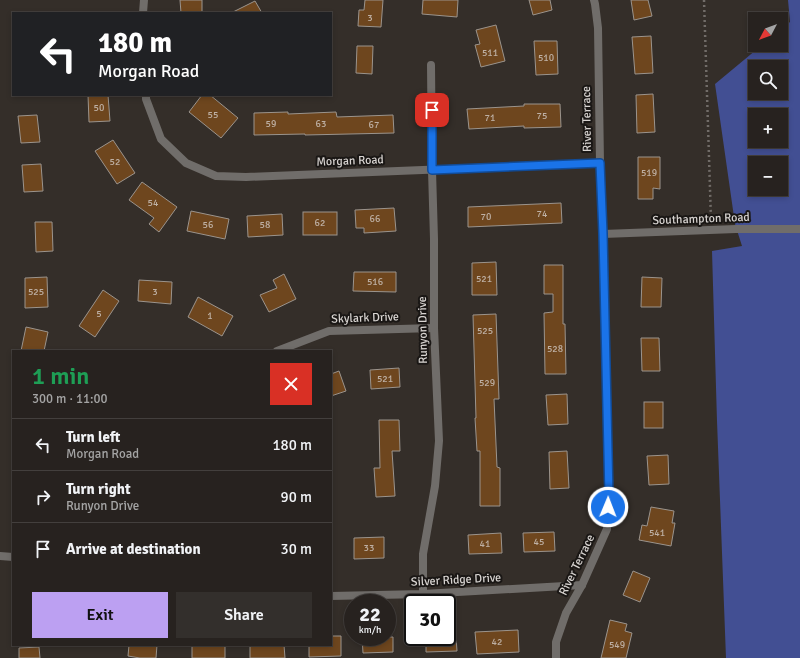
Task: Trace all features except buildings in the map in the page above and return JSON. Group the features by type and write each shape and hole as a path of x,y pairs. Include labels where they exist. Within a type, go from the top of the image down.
{"street":[{"path":"143,12 144,0"},
{"name":"River Terrace","path":"556,658 556,642 566,613 582,584 607,529 608,516 609,488 600,163 598,28 594,0"},
{"name":"Runyon Drive","path":"423,594 423,554 435,486 439,441 434,328 431,65"},
{"name":"Morgan Road","path":"146,96 162,139 186,163 216,176 246,177 600,163"},
{"name":"Southampton Road","path":"603,234 711,230 800,229"},
{"name":"Skylark Drive","path":"280,350 329,331 434,328"},
{"path":"0,556 12,557"},
{"name":"Silver Ridge Drive","path":"423,594 582,584"},
{"name":"Silver Ridge Drive","path":"332,596 404,594"}],"path":[{"path":"704,0 711,230"}],"shaded area":[{"path":"788,0 800,0 800,658 726,658 712,251 742,246 735,224 715,84 754,52 788,52 788,24 790,22"}],"route":[{"path":"432,110 432,170 600,163 603,234 609,496 608,507"}]}
